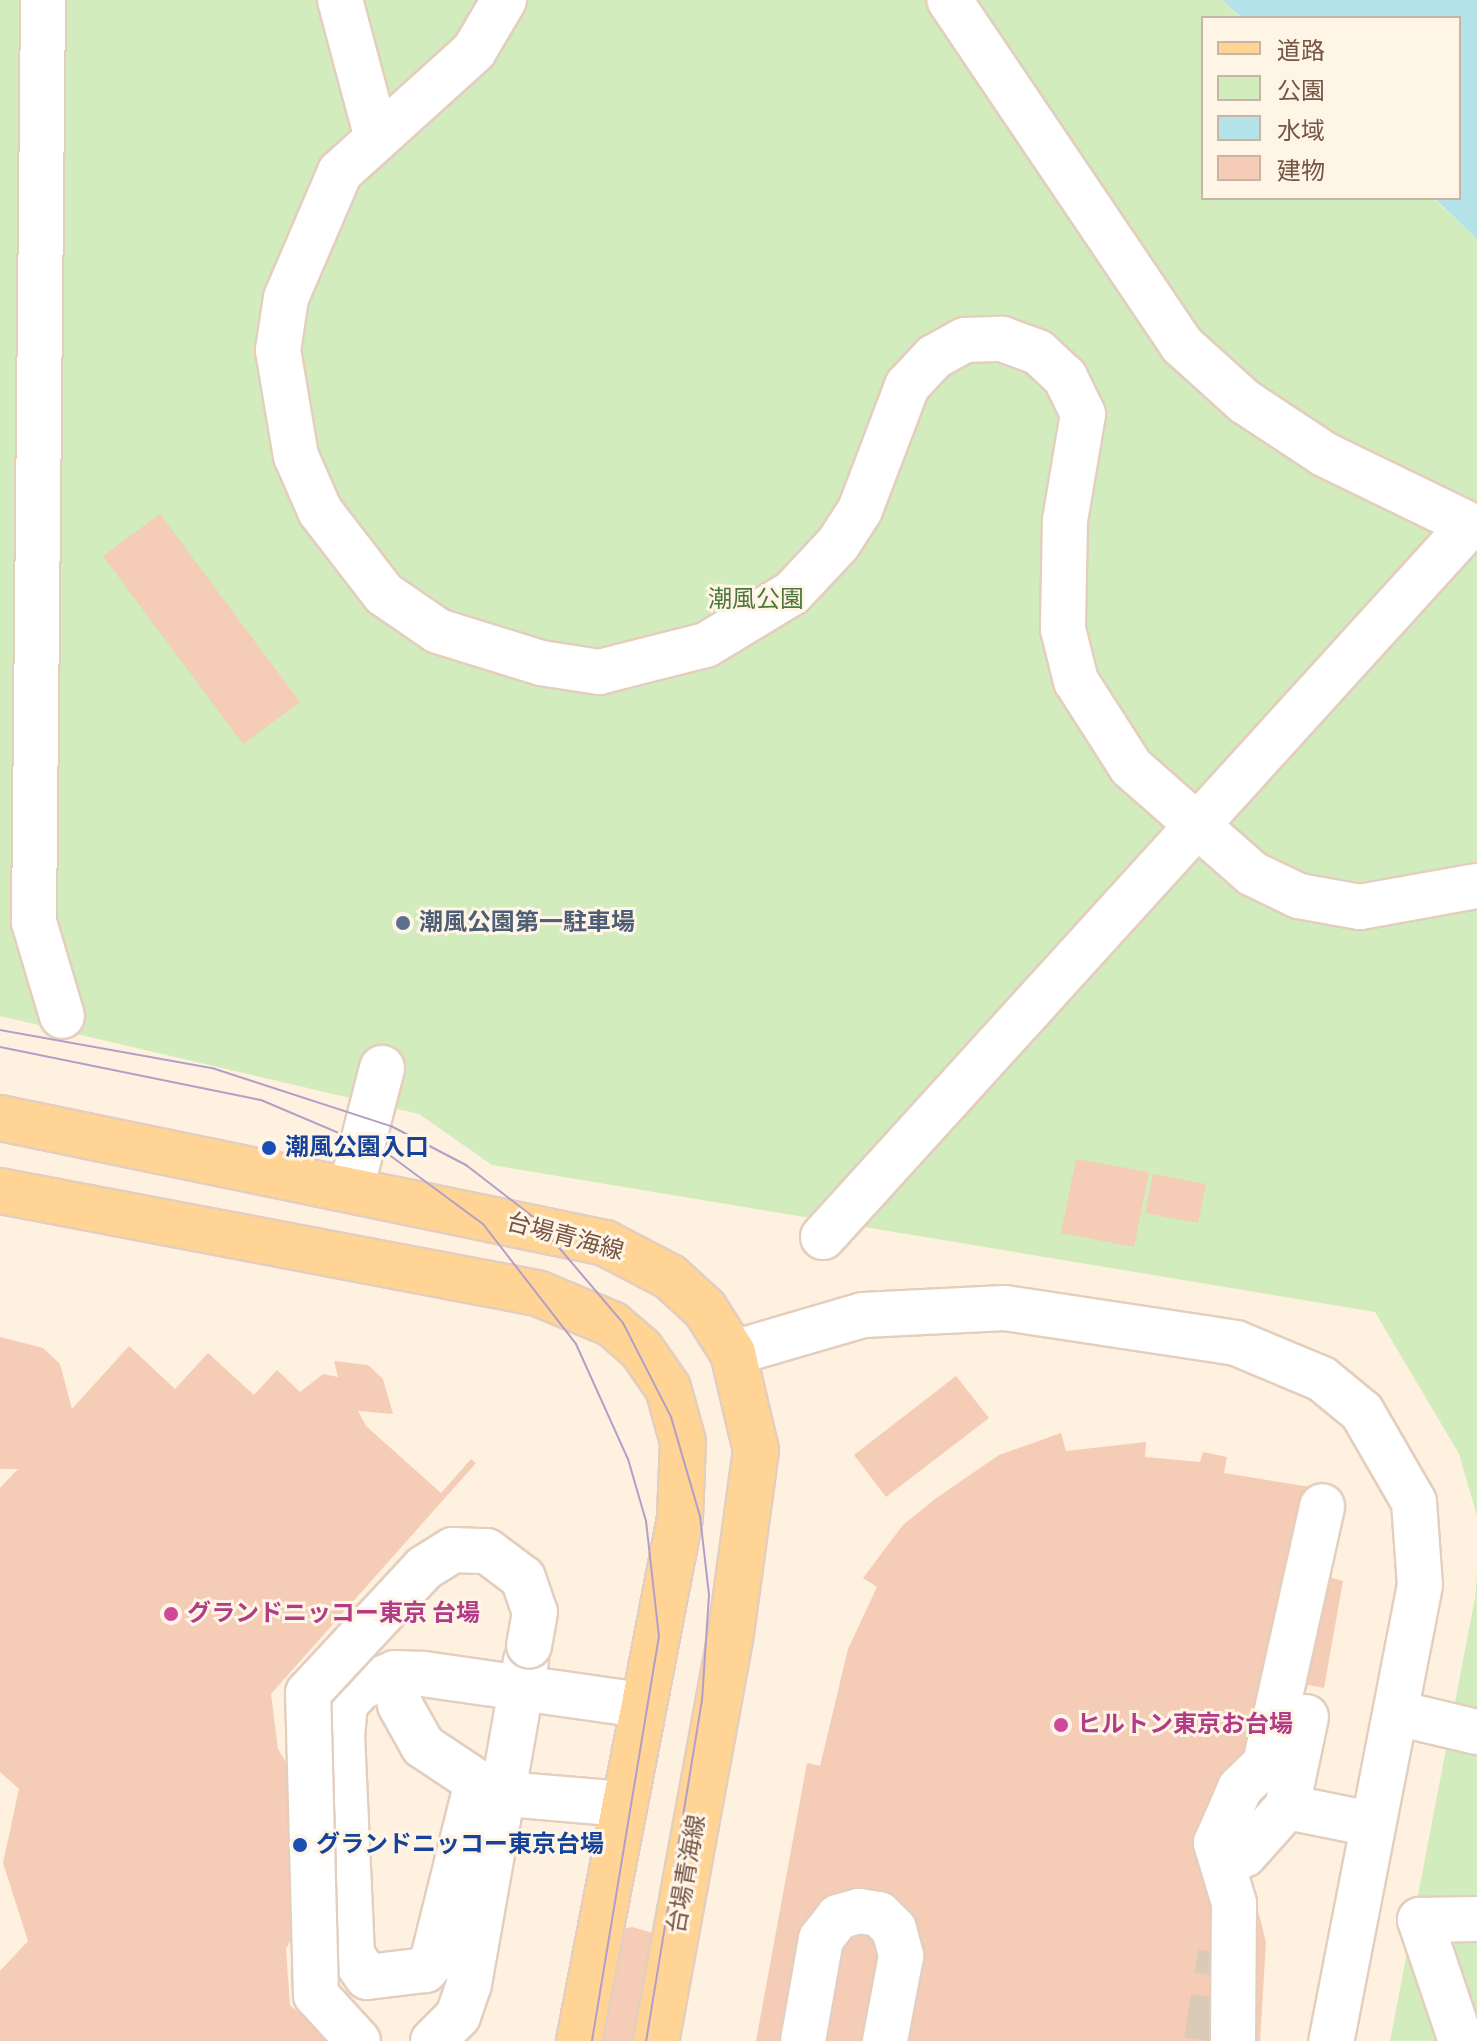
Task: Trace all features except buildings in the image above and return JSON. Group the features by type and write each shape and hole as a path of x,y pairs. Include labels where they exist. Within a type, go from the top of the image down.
{"main road":[{"name":"台場青海線","path":"0,1118 351,1189 638,1256 705,1309 733,1353 750,1401 752,1509 656,2041"},
{"path":"0,1191 537,1293 612,1324 641,1349 668,1388 683,1442 680,1518 579,2041"}],"street":[{"path":"43,0 34,922 62,1016"},
{"path":"340,0 376,134"},
{"path":"504,0 474,51 376,134 340,172 311,228 286,298 278,350 296,456 320,511 384,594 438,631 541,663 599,672 706,645 792,593 838,544 860,510 907,386 934,357 965,340 1002,339 1047,360 1065,377 1083,414 1060,580 1076,681 1131,767 1192,826 1253,874 1299,896 1360,907 1477,886"},
{"path":"823,1237 1192,826 1474,527 1324,454 1245,402 1182,345 949,0"},
{"path":"351,1189 382,1068"},
{"path":"733,1353 863,1315 1005,1308 1236,1343 1322,1379 1383,1438 1414,1502 1420,1585 1331,2041"},
{"path":"1244,1855 1287,1807 1322,1506"},
{"path":"358,2041 316,1995 308,1693 424,1568 453,1550 487,1551 523,1578 535,1612 521,1687 491,1788 432,1962 425,1970 367,1977 352,1955 343,1726 345,1704 361,1687 395,1673 521,1687 642,1705"},
{"path":"395,1673 400,1705 423,1746 491,1788 623,1804"},
{"path":"1233,2041 1234,1903 1216,1843 1240,1788 1265,1764 1303,1676"},
{"path":"1397,1713 1477,1732"},
{"path":"433,2041 450,2027 466,1995 495,1843 491,1788"},
{"path":"1287,1807 1371,1824"},
{"path":"803,2041 821,1939 838,1917 859,1911 879,1914 894,1929 901,1956 885,2041"},
{"path":"1461,2041 1420,1920 1477,1919"}],"green space":[{"name":"潮風公園","path":"0,0 1222,0 1239,16 1201,16 1201,200 1435,200 1477,239 1477,1516 1459,1454 1375,1312 492,1165 419,1114 0,1016"},
{"path":"1477,1574 1477,2041 1390,2041 1475,1598"}],"water":[{"path":"1222,0 1477,0 1477,239 1436,200 1461,200 1461,16 1240,16"}],"tunnel":[{"path":"1206,2041 1220,1953"}],"tram line":[{"path":"0,1030 212,1068 391,1126 466,1165 532,1216 623,1323 671,1417 700,1516 709,1595 702,1700 646,2041"},
{"path":"0,1047 261,1100 388,1154 483,1224 576,1344 628,1459 646,1521 659,1636 592,2041"}],"place":[{"name":"潮風公園第一駐車場","path":"403,923"},
{"name":"潮風公園入口","path":"269,1148"},
{"name":"グランドニッコー東京 台場","path":"171,1614"},
{"name":"ヒルトン東京お台場","path":"1061,1725"},
{"name":"グランドニッコー東京台場","path":"300,1845"}]}
